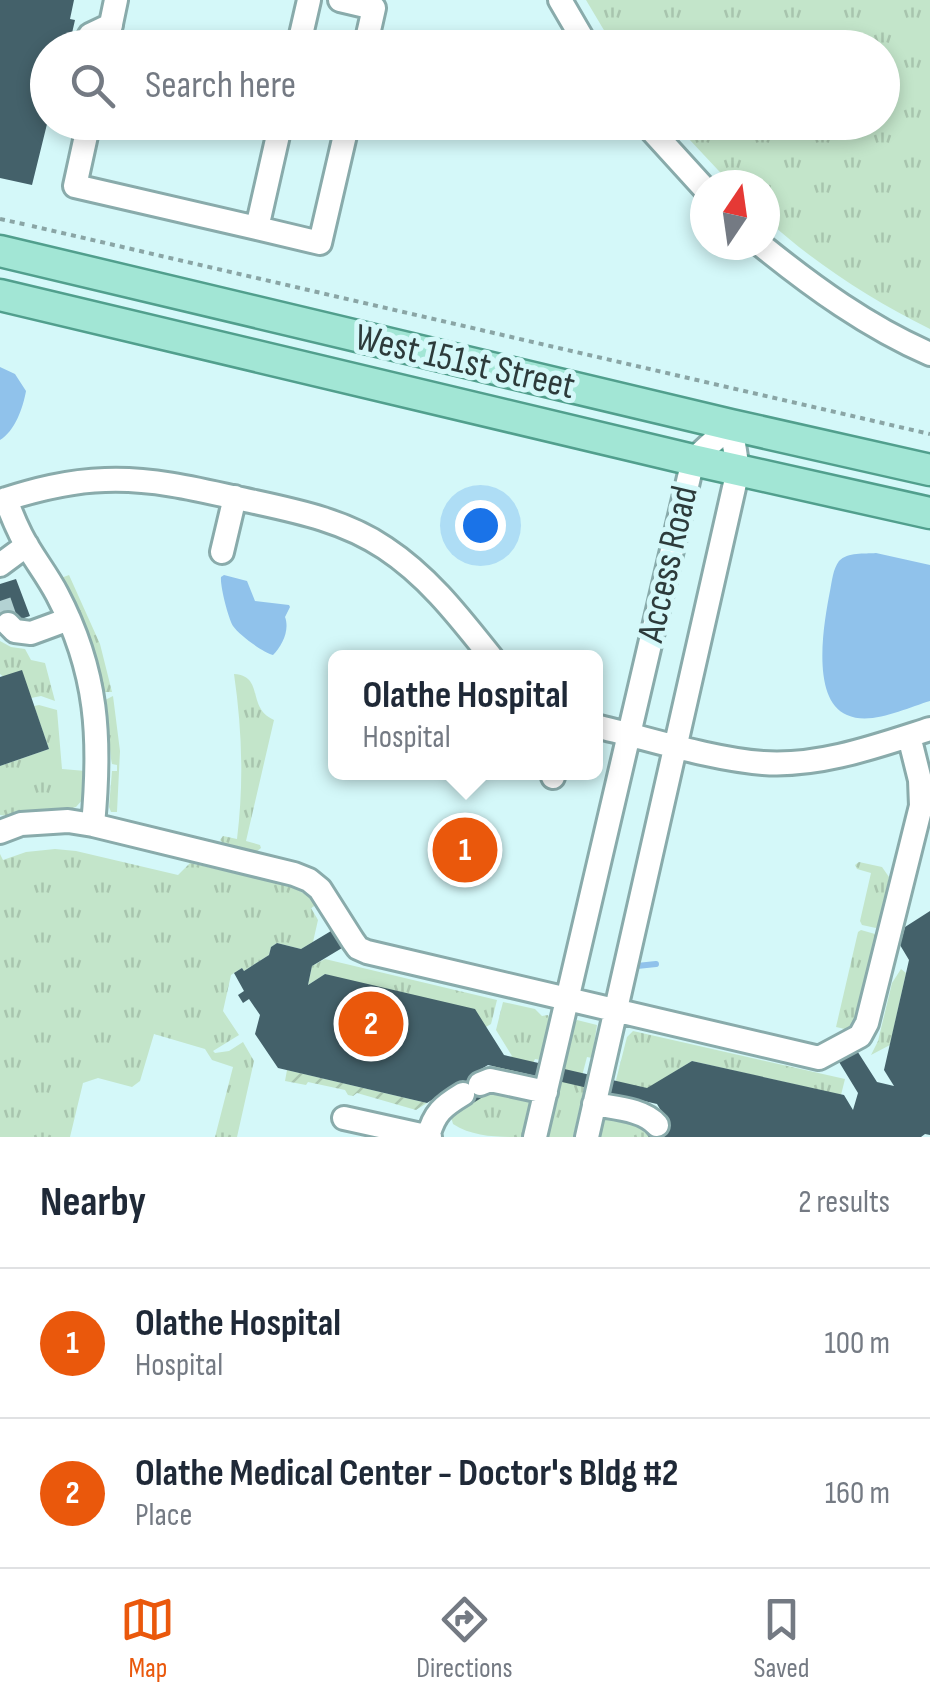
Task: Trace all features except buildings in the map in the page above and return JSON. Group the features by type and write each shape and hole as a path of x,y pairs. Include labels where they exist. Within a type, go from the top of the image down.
{"main road":[{"name":"West 151st Street","path":"0,252 930,470"},
{"name":"West 151st Street","path":"0,295 930,513"}],"street":[{"path":"110,30 116,0"},
{"path":"302,30 309,0"},
{"path":"340,0 374,8 369,30"},
{"path":"560,0 578,30"},
{"path":"85,140 75,186 320,242 344,140"},
{"path":"257,228 277,140"},
{"path":"660,140 690,173"},
{"path":"780,260 842,306 930,354"},
{"name":"Access Road","path":"535,1137 692,460 731,425"},
{"name":"Access Road","path":"587,1137 738,470 731,425"},
{"path":"94,826 98,736 86,670 57,594 3,500 55,485 109,479 168,484 322,518 362,534 412,569 442,597 485,650"},
{"path":"222,552 234,497"},
{"path":"0,565 27,545"},
{"path":"8,624 14,630 31,632 69,620"},
{"path":"0,832 21,824 43,822 94,826 309,880 320,889 358,948 366,952 818,1058 860,1036 885,958 921,806 919,732 828,758 763,763 603,728"},
{"path":"344,1118 429,1137 438,1112 490,1080 546,1092"},
{"path":"594,1104 644,1115 657,1124"}],"path":[{"path":"0,218 930,434"}],"green space":[{"path":"586,0 930,0 930,329 864,293 780,231 780,170 718,170 690,140 900,140 900,30 604,30"},
{"path":"69,575 100,644 112,692 103,692 88,638 61,578"},
{"path":"0,641 25,649 31,660 45,663 55,701 41,696 31,698 0,674"},
{"path":"234,674 249,680 260,708 274,720 246,841 260,845 256,852 226,846 220,840 223,836 237,839 241,797"},
{"path":"113,696 120,751 117,812 111,812 109,807 112,771 117,771 117,765 111,759 105,700"},
{"path":"34,706 57,710 62,769 86,771 84,798 76,807 65,810 0,815 0,766 49,749"},
{"path":"55,849 178,875 190,863 290,886 316,905 311,908 318,920 313,942 301,949 277,943 269,955 231,975 223,1011 239,1035 213,1051 229,1051 243,1042 254,1061 237,1137 215,1137 233,1067 212,1060 205,1049 154,1034 140,1081 132,1087 98,1078 83,1083 70,1137 0,1137 0,854 3,860 26,852"},
{"path":"859,862 882,867 889,877 876,928 860,921 871,873 857,869 855,865"},
{"path":"861,930 877,937 858,1017 849,1030 836,1027"},
{"path":"325,959 497,1000 491,1024 486,1027 325,974 308,985 312,966"},
{"path":"901,969 906,973 890,1045 871,1055 892,983"},
{"path":"503,1002 535,1009 549,1018 541,1060 535,1059 522,1072 491,1068 512,1056 496,1030"},
{"path":"577,1020 597,1025 592,1058 587,1057 582,1076 564,1072"},
{"path":"633,1031 845,1079 841,1095 692,1061 647,1089 615,1084 627,1037"},
{"path":"287,1070 427,1103 416,1110 357,1093 348,1095 345,1090 285,1081"},
{"path":"562,1079 585,1085 573,1137 548,1137"},
{"path":"486,1086 531,1099 521,1137 477,1134 453,1124 450,1113"},
{"path":"608,1115 643,1119 650,1137 598,1137"}],"water":[{"path":"0,367 15,374 26,391 18,418 0,440"},
{"path":"876,553 930,565 930,701 888,715 856,718 835,706 828,693 822,659 825,621 839,561 851,555"},
{"path":"224,575 247,581 255,601 289,605 284,638 273,655 233,626 222,587"}],"waterway":[{"path":"637,966 656,964"}],"tunnel":[{"path":"0,601 8,624"}],"place":[{"name":"Olathe Hospital","path":"465,850"},
{"name":"Olathe Medical Center - Doctor's Bldg #2","path":"371,1024"}]}
